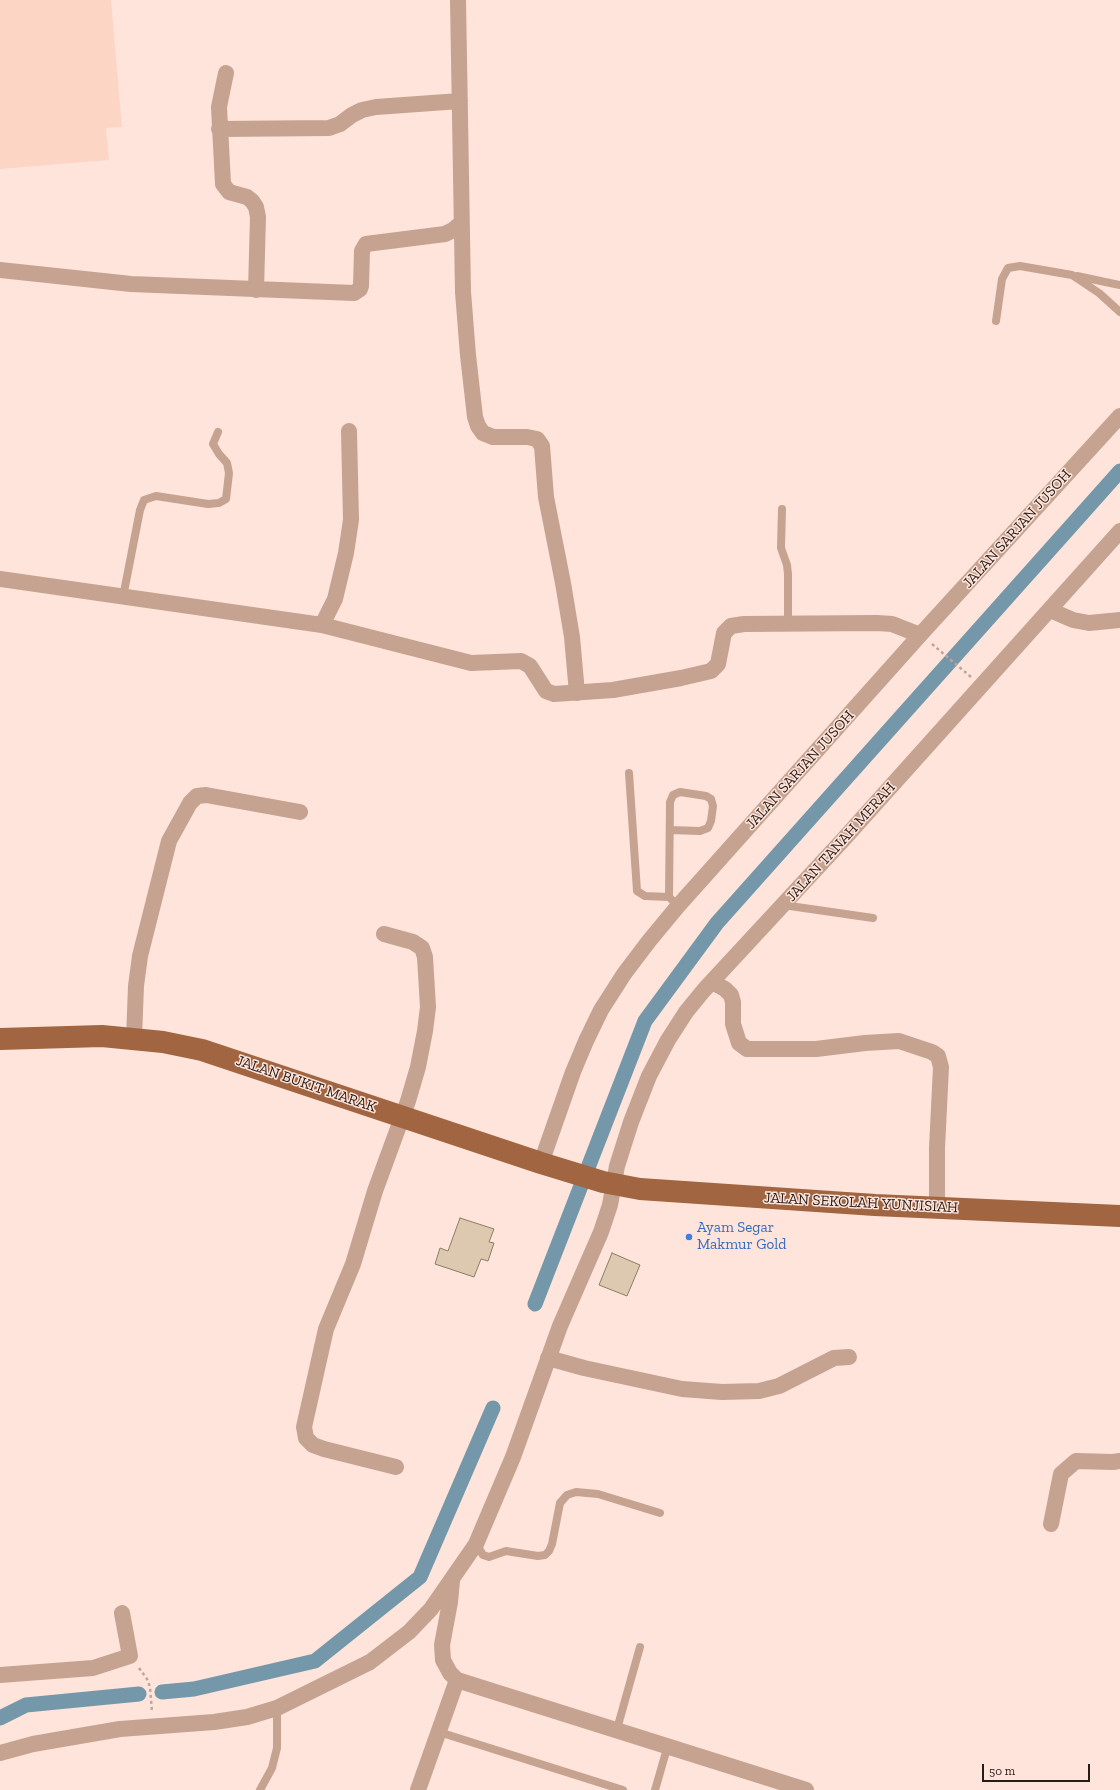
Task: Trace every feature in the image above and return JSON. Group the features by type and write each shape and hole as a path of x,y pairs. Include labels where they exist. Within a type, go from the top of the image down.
{"main road":[{"name":"JALAN BUKIT MARAK","path":"0,1039 82,1036 134,1038 202,1050 546,1165 609,1184"},
{"name":"JALAN SEKOLAH YUNJISIAH","path":"609,1184 640,1189 685,1193 1120,1216"}],"street":[{"path":"458,0 461,223 468,355 478,426 483,433 493,437 527,437 537,439 542,446 546,497 572,637 577,693"},
{"path":"226,73 219,107 223,184 229,192 247,197 256,207 258,217 256,290"},
{"path":"220,129 329,128 340,124 362,110 376,107 460,101"},
{"path":"0,270 132,284 354,293 360,289 361,286 362,250 366,244 445,234 453,230 461,223"},
{"name":"JALAN SARJAN JUSOH","path":"546,1165 573,1072 601,1010 674,901 926,640 1120,416"},
{"path":"322,625 335,599 346,553 351,520 349,431"},
{"name":"JALAN TANAH MERAH","path":"0,1753 47,1741 120,1729 214,1722 247,1717 277,1708 370,1662 409,1632 430,1609 452,1581 476,1544 513,1457 563,1320 601,1232 610,1204 609,1184 617,1166 649,1076 668,1040 686,1012 1120,531"},
{"path":"0,580 322,625 471,663 521,661 530,666 546,691 554,694 613,690 711,671 718,664 724,633 731,626 744,624 892,624 926,640"},
{"path":"1050,610 1073,620 1089,623 1120,620"},
{"path":"134,1038 136,986 140,956 169,841 190,803 197,796 206,795 300,812"},
{"path":"384,934 413,942 422,948 425,957 428,1007 425,1031 418,1067 403,1116 375,1191 353,1264 326,1329 304,1427 306,1438 313,1445 396,1467"},
{"path":"712,982 725,989 731,995 733,1002 733,1024 735,1032 739,1043 747,1049 816,1049 898,1041 932,1052 938,1056 941,1067 937,1148 937,1207"},
{"path":"548,1358 584,1368 668,1386 722,1392 760,1391 779,1386 834,1358 849,1357"},
{"path":"1051,1524 1061,1474 1076,1461 1120,1461"},
{"path":"452,1581 450,1602 442,1645 443,1660 457,1680 668,1745 806,1790"},
{"path":"0,1675 93,1668 130,1656 122,1613"},
{"path":"418,1790 457,1680"}],"lane":[{"path":"996,321 1002,279 1008,268 1020,266 1072,275 1120,286"},
{"path":"1072,275 1099,293 1120,312"},
{"path":"123,597 140,510 144,500 156,496 208,504 218,503 226,499 230,473 227,463 218,454 213,444 218,432"},
{"path":"782,509 781,548 787,564 788,574 788,623"},
{"path":"629,773 637,891 645,896 674,901 670,830 670,802 673,795 680,792 706,796 711,799 713,806 711,821 708,828 700,831 670,830"},
{"path":"783,905 874,918"},
{"path":"476,1544 483,1555 489,1557 506,1552 538,1556 545,1555 549,1551 552,1544 560,1503 567,1495 576,1492 598,1494 660,1513"},
{"path":"617,1729 640,1647"},
{"path":"260,1790 272,1768 277,1748 277,1708"},
{"path":"439,1732 623,1790"},
{"path":"655,1790 668,1745"}],"path":[{"path":"926,640 967,674"},
{"path":"130,1656 147,1679 150,1687 153,1726"}],"shaded area":[{"path":"0,0 111,0 122,127 106,128 109,160 0,169"}],"building":[{"path":"460,1218 494,1229 489,1242 494,1243 488,1261 481,1259 474,1277 435,1264 440,1248 448,1251"},
{"path":"612,1253 640,1265 627,1296 599,1285"}],"waterway":[{"path":"535,1304 645,1021 717,923 1120,471"},
{"path":"162,1692 194,1689 315,1661 420,1577 493,1408"},
{"path":"0,1718 26,1705 139,1694"}],"place":[{"name":"Ayam Segar Makmur Gold","path":"689,1237"}]}
